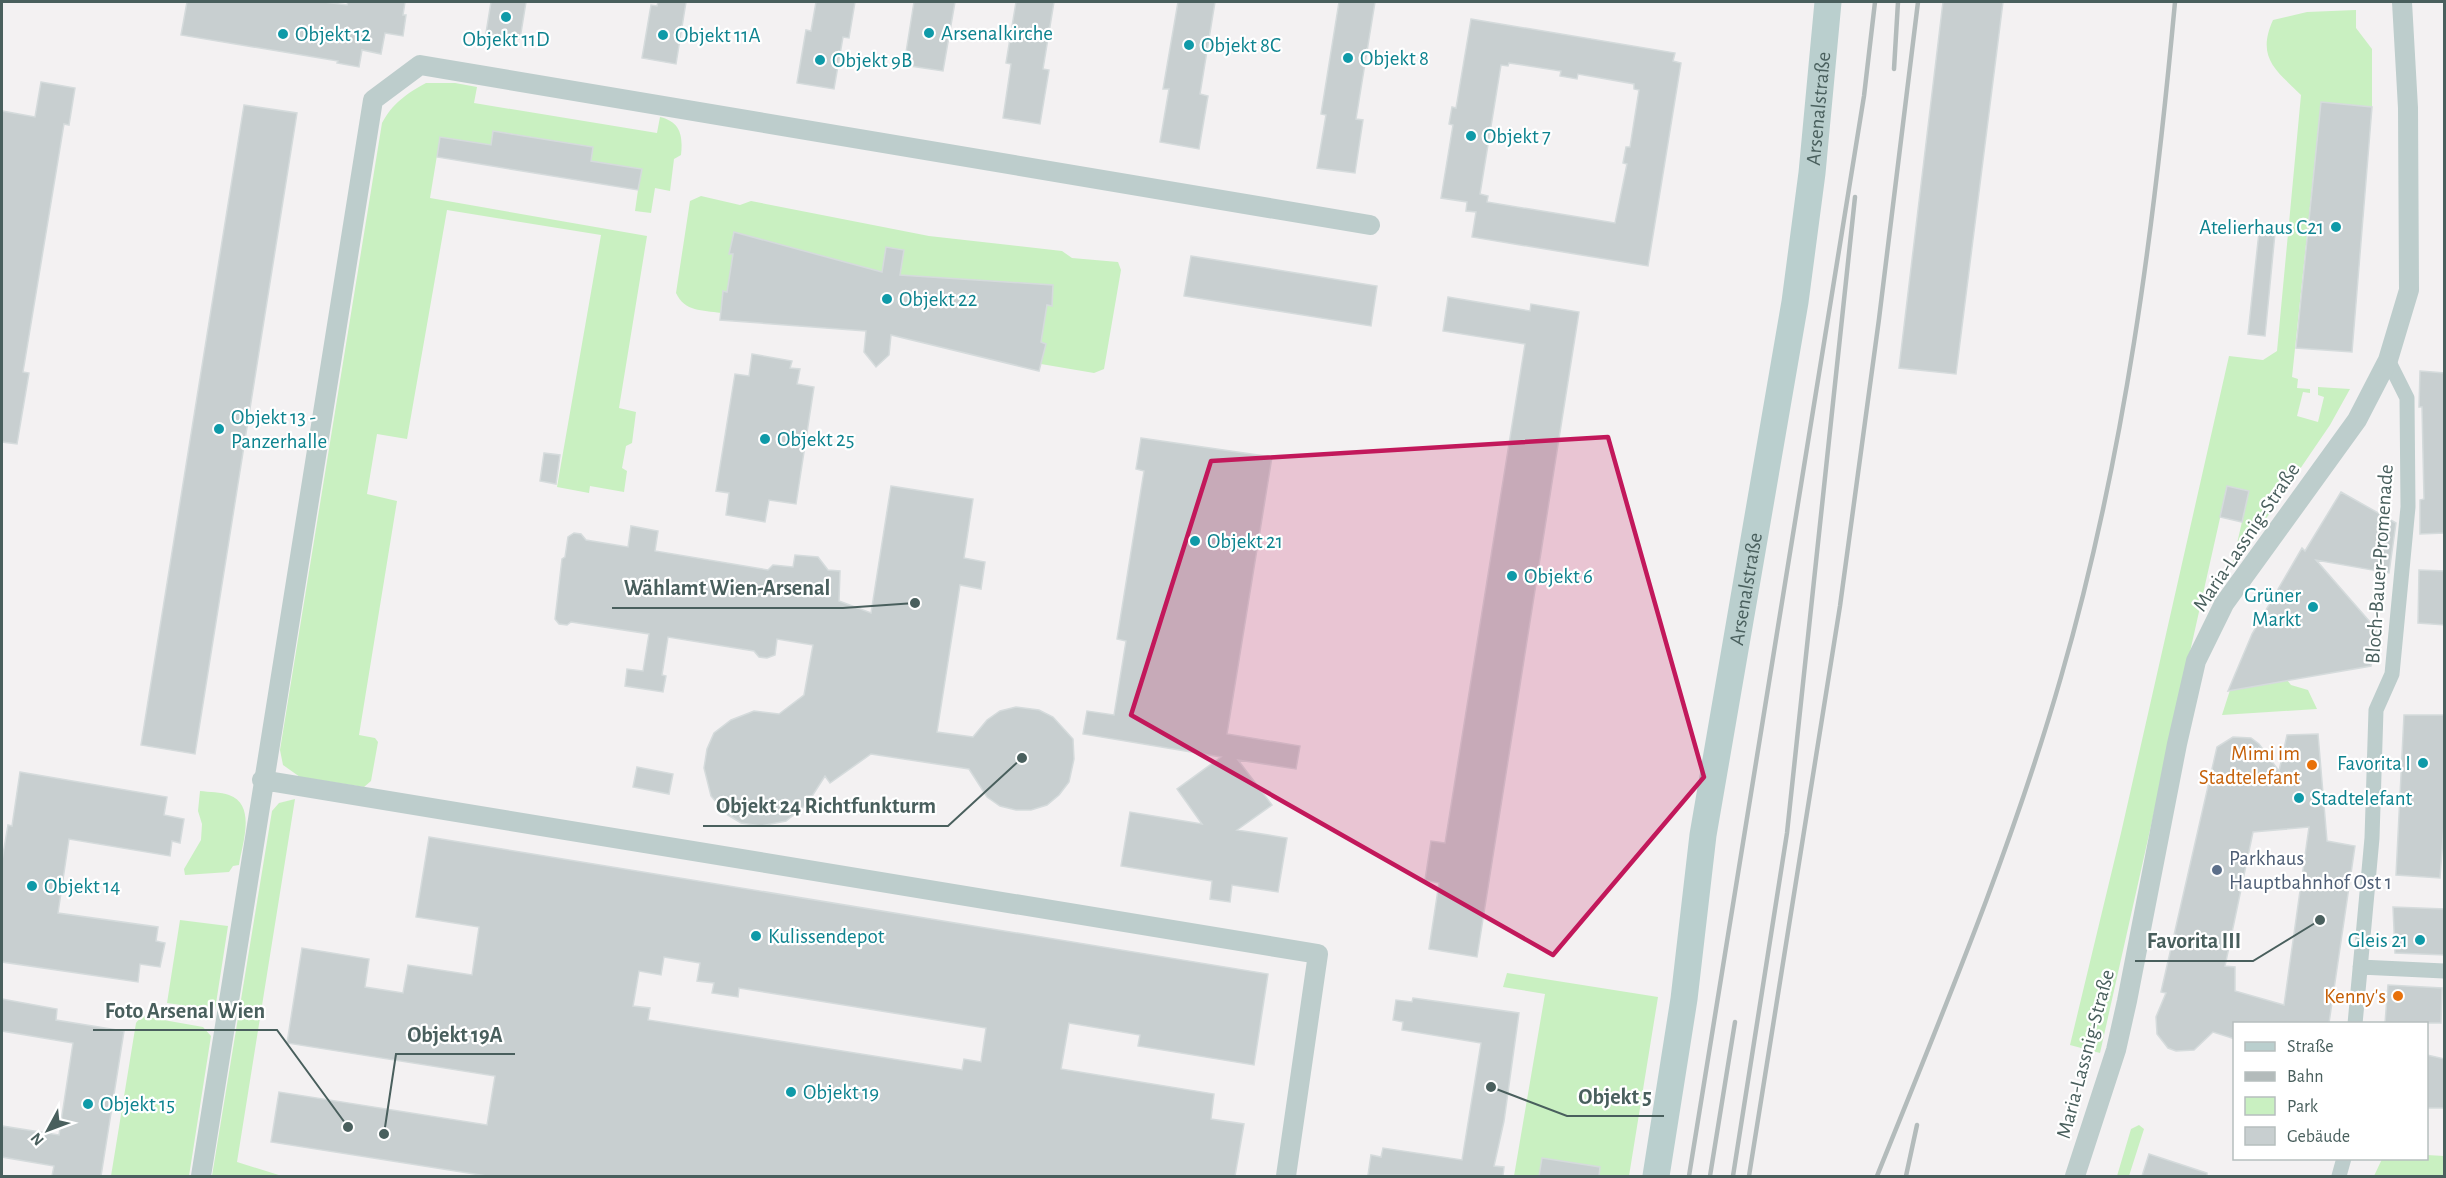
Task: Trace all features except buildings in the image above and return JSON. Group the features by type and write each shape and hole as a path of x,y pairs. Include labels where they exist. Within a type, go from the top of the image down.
{"main road":[{"name":"Arsenalstraße","path":"1656,1176 1684,999 1705,825 1795,302 1812,173 1828,2"}],"street":[{"name":"Maria-Lassnig-Straße","path":"2075,1176 2116,1050 2177,744 2196,661 2224,604 2357,420 2388,360 2409,290 2408,108 2402,2"},
{"path":"201,1176 262,780 373,100 420,65 1370,225"},
{"name":"Bloch-Bauer-Promenade","path":"2355,1022 2373,837 2376,710 2392,674 2408,507 2407,398 2388,360"},
{"path":"262,780 1318,954 1286,1176"},
{"path":"2360,967 2445,971"},
{"path":"2339,1176 2343,1160"}],"highlighted area":[{"path":"1608,437 1704,777 1553,955 1131,715 1211,461"}],"green space":[{"path":"2356,10 2356,28 2372,49 2372,107 2321,102 2292,377 2298,379 2297,388 2310,389 2310,393 2303,392 2297,416 2318,422 2324,397 2318,395 2318,387 2350,389 2330,425 2231,570 2249,491 2227,487 2100,1053 2070,1045 2121,833 2229,356 2263,360 2277,351 2301,95 2271,62 2268,54 2268,33 2273,20 2307,12"},
{"path":"426,83 455,83 477,87 474,103 657,133 660,117 672,122 679,131 682,142 681,155 674,159 670,191 655,188 651,213 635,211 641,169 591,161 592,147 494,131 491,145 440,137 430,198 647,236 619,408 636,412 632,443 626,446 622,468 627,471 624,492 590,486 589,493 557,487 601,235 447,210 407,439 377,434 367,494 397,501 359,735 375,738 378,742 371,781 364,787 300,777 283,765 280,750 382,123 401,100"},
{"path":"701,196 740,205 751,201 929,236 1062,251 1072,258 1118,262 1121,270 1104,369 1094,373 1041,364 1046,344 1041,342 1047,305 1052,305 1053,285 900,275 904,251 886,247 882,272 734,233 729,253 733,254 727,292 723,292 721,313 689,307 676,293 690,201"},
{"path":"2287,680 2291,685 2308,690 2317,709 2222,715 2230,690"},
{"path":"200,791 229,795 238,800 243,807 246,826 239,865 233,866 229,872 185,875 184,869 201,840 202,824 198,811"},
{"path":"295,799 237,1162 282,1176 212,1176 272,811 279,803"},
{"path":"180,920 228,926 215,1010 167,1003"},
{"path":"1507,973 1658,997 1629,1176 1514,1176 1545,994 1503,987"},
{"path":"141,1016 203,1027 211,1036 189,1176 111,1176 136,1023"},
{"path":"2139,1125 2144,1129 2129,1176 2117,1176 2131,1129"},
{"path":"2428,1155 2444,1156 2444,1176 2374,1176 2382,1160 2428,1160"}],"railway":[{"path":"1689,1176 1864,96 1875,2"},
{"path":"1894,69 1898,2"},
{"path":"1749,1176 1840,606 1879,319 1918,2"},
{"path":"1877,1176 1999,867 2042,741 2083,594 2103,510 2134,342 2147,257 2175,2"},
{"path":"1733,1176 1787,833 1855,197"},
{"path":"1710,1176 1735,1022"},
{"path":"1906,1176 1917,1125"}],"place":[{"name":"Objekt 11D","path":"506,17"},
{"name":"Arsenalkirche","path":"929,33"},
{"name":"Objekt 12","path":"283,34"},
{"name":"Objekt 11A","path":"663,35"},
{"name":"Objekt 8C","path":"1189,45"},
{"name":"Objekt 8","path":"1348,58"},
{"name":"Objekt 9B","path":"820,60"},
{"name":"Objekt 7","path":"1471,136"},
{"name":"Atelierhaus C21","path":"2336,227"},
{"name":"Objekt 22","path":"887,299"},
{"name":"Objekt 13 - Panzerhalle","path":"219,429"},
{"name":"Objekt 25","path":"765,439"},
{"name":"Objekt 21","path":"1195,541"},
{"name":"Objekt 6","path":"1512,576"},
{"name":"Wählamt Wien-Arsenal","path":"915,603"},
{"name":"Grüner Markt","path":"2313,607"},
{"name":"Objekt 24 Richtfunkturm","path":"1022,758"},
{"name":"Favorita I","path":"2423,763"},
{"name":"Mimi im Stadtelefant","path":"2312,765"},
{"name":"Stadtelefant","path":"2299,798"},
{"name":"Parkhaus Hauptbahnhof Ost 1","path":"2217,870"},
{"name":"Objekt 14","path":"32,886"},
{"name":"Favorita III","path":"2320,920"},
{"name":"Kulissendepot","path":"756,936"},
{"name":"Gleis 21","path":"2420,940"},
{"name":"Kenny's","path":"2398,996"},
{"name":"Objekt 5","path":"1491,1087"},
{"name":"Objekt 19","path":"791,1092"},
{"name":"Objekt 15","path":"88,1104"},
{"name":"Foto Arsenal Wien","path":"348,1127"},
{"name":"Objekt 19A","path":"384,1134"}]}
